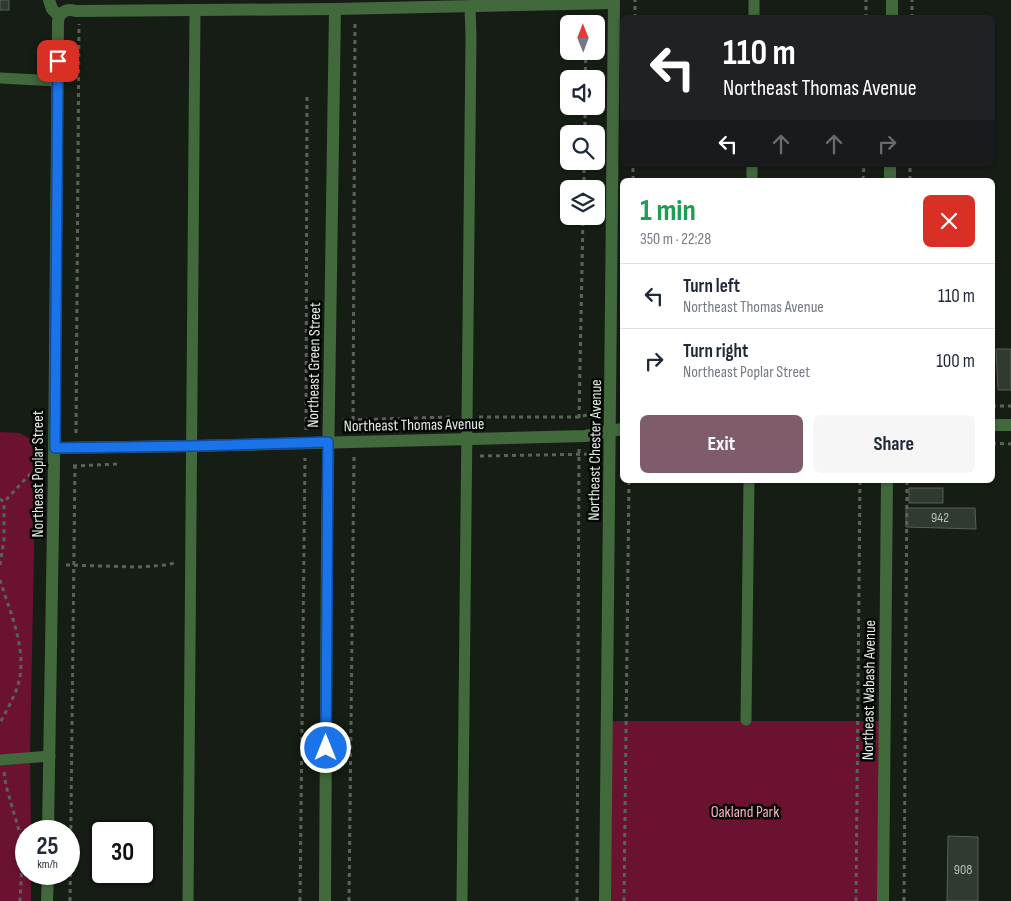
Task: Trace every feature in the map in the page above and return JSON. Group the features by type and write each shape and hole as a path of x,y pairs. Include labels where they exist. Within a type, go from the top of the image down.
{"street":[{"path":"49,0 52,9 59,16 63,11 70,10 335,9 614,2"},
{"path":"892,0 892,15"},
{"name":"Northeast Chester Avenue","path":"605,901 616,430 610,408 614,2"},
{"name":"Northeast Green Street","path":"326,901 328,442 335,9"},
{"name":"Northeast Poplar Street","path":"48,820 55,448 59,16"},
{"path":"995,425 1011,425"},
{"name":"Northeast Thomas Avenue","path":"55,448 579,437 616,430"},
{"name":"Northeast Wabash Avenue","path":"883,901 887,483"},
{"path":"47,901 48,885"}],"lane":[{"path":"754,0 754,15"},
{"path":"462,901 468,439 470,6"},
{"path":"188,901 195,10"},
{"path":"0,78 57,81"},
{"path":"746,720 748,483"},
{"path":"1,760 50,756"}],"path":[{"path":"635,0 635,15"},
{"path":"866,0 866,15"},
{"path":"912,0 912,15"},
{"path":"300,901 306,421 307,97"},
{"path":"577,901 579,437 583,225"},
{"path":"995,406 1011,406"},
{"path":"306,421 468,417 580,417 610,408"},
{"path":"995,443 1011,444"},
{"path":"0,565 4,539 4,502 31,473 39,471"},
{"path":"624,901 629,483"},
{"path":"856,901 860,483"},
{"path":"904,901 907,483"},
{"path":"0,499 4,502"},
{"path":"61,565 138,567 166,565 192,558"},
{"path":"0,580 18,637 20,663 18,684 0,723"},
{"path":"1,760 6,786 23,844 20,901"}],"green space":[{"path":"0,432 19,433 31,439 36,453 30,756 31,820 15,820 15,885 31,885 31,901 0,901"},
{"name":"Oakland Park","path":"607,721 884,721 883,901 605,901"}],"building":[{"path":"0,0 9,0 9,10 0,10"},
{"path":"996,349 1011,349 1011,390 998,390"},
{"path":"909,488 943,488 943,503 909,503"},
{"path":"906,508 975,508 976,529 906,527"},
{"path":"948,836 978,837 978,901 947,901"}],"route":[{"path":"58,61 55,448 328,442 326,748"}]}
